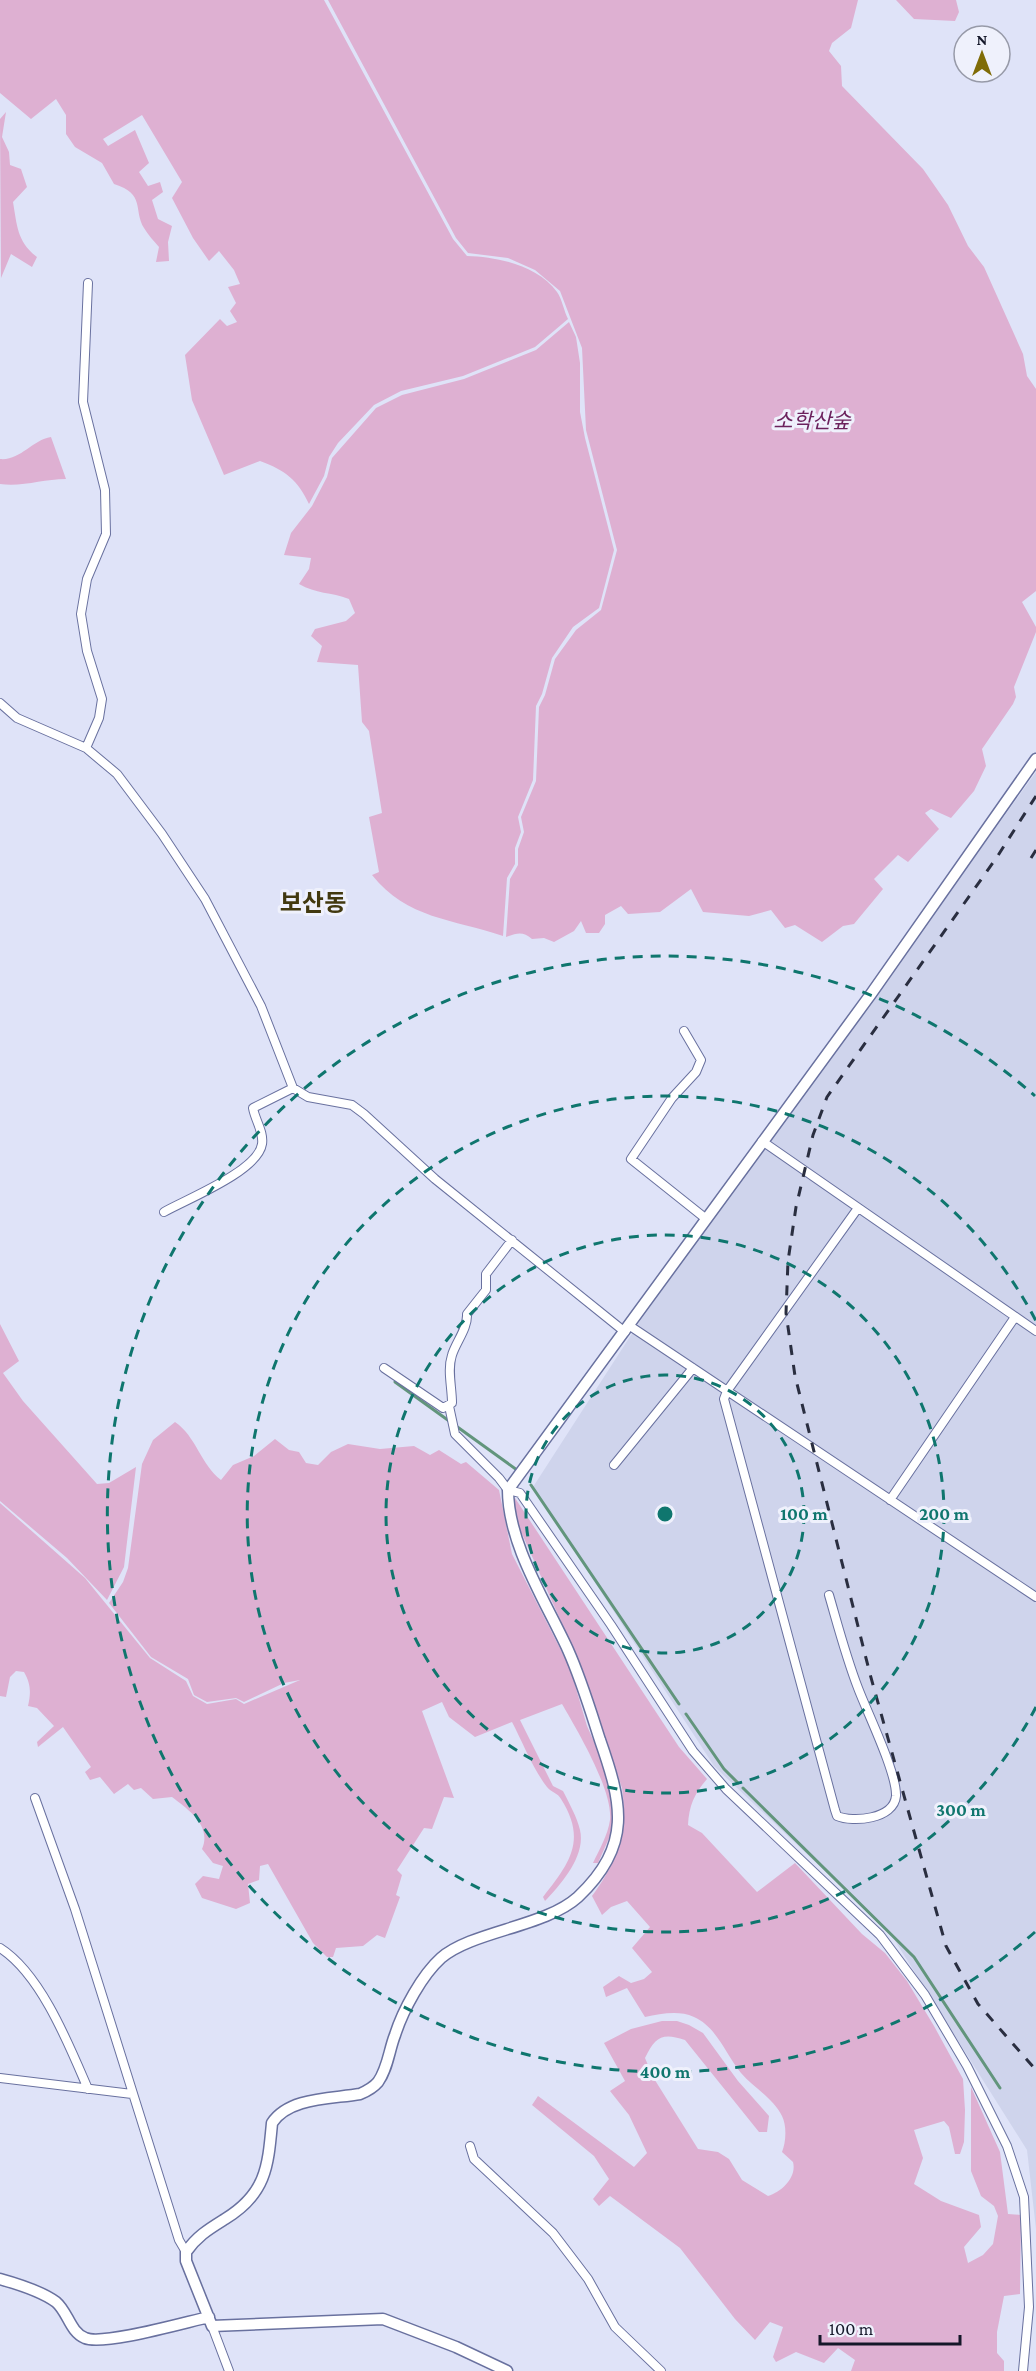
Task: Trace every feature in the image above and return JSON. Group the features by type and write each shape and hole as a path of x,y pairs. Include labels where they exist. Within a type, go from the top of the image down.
{"street":[{"path":"86,748 99,717 102,699 87,651 81,614 87,579 106,534 105,490 83,402 88,283"},
{"path":"0,703 17,718 86,748 117,774 205,899 261,1006 293,1088 308,1097 352,1105 435,1179 627,1329 693,1368 1036,1597"},
{"path":"508,1490 871,994 1036,759"},
{"path":"684,1031 701,1060 696,1072 672,1098 631,1159 705,1218"},
{"path":"164,1212 232,1176 253,1161 260,1153 262,1137 253,1108 293,1088"},
{"path":"762,1141 1036,1331"},
{"path":"829,1595 857,1685 888,1766 896,1794 890,1807 882,1813 858,1820 837,1816 835,1810 724,1399 727,1391 858,1208"},
{"path":"384,1368 442,1408 452,1403 451,1357 467,1320 467,1314 486,1290 486,1274 512,1240"},
{"path":"890,1500 1015,1317"},
{"path":"614,1465 693,1368"},
{"path":"186,2252 205,2230 226,2219 258,2191 264,2180 272,2123 276,2117 294,2105 360,2094 378,2082 403,2018 424,1979 444,1955 576,1899 601,1870 610,1854 619,1821 618,1793 580,1677 515,1536 508,1490 499,1478 454,1434 449,1406"},
{"path":"508,1490 520,1493 698,1758 726,1789 880,1935 925,1995 996,2123 1020,2180 1033,2306 1023,2371"},
{"path":"35,1798 75,1909 179,2240 186,2252 186,2261 229,2371"},
{"path":"0,1948 18,1960 38,1992 64,2036 88,2089"},
{"path":"0,2078 132,2094"},
{"path":"470,2146 474,2159 553,2234 588,2279 615,2327 661,2371"},
{"path":"0,2279 41,2294 57,2303 74,2329 86,2339 97,2340 210,2322 383,2319 456,2347 507,2371"}],"shaded area":[{"path":"1036,772 1036,2229 1027,2150 890,1933 714,1766 533,1487 642,1318"}],"green space":[{"path":"0,0 324,0 453,239 467,256 491,258 516,264 539,275 557,292 568,319 535,347 463,376 401,391 374,405 338,443 329,457 324,476 309,504 300,488 290,477 277,468 260,461 224,475 192,400 185,355 220,319 227,326 237,322 230,311 236,303 228,287 240,284 234,270 219,251 209,261 193,238 172,198 182,182 142,115 103,139 108,146 135,130 149,163 139,172 148,186 160,182 163,192 152,200 158,219 172,226 168,242 169,261 156,262 159,247 144,228 137,203 131,193 114,184 102,163 75,147 66,134 66,115 56,99 31,119 0,93"},
{"name":"소학산숲","path":"328,0 858,0 851,28 832,43 829,51 841,66 842,86 923,169 948,205 968,246 984,267 1023,354 1027,376 1036,389 1036,591 1022,602 1036,627 1036,632 1014,687 1016,697 1013,704 982,749 986,766 974,791 951,818 931,809 925,813 939,829 908,862 898,855 874,879 883,889 854,924 843,926 822,942 795,925 785,928 771,910 749,916 703,912 691,889 660,912 628,914 621,906 605,915 605,924 599,933 586,933 581,921 574,931 554,942 544,938 532,939 523,934 506,937 510,879 518,865 518,849 524,832 521,817 536,781 539,707 545,695 555,659 576,630 601,610 617,550 586,430 582,348 560,291 535,270 508,258 468,253 456,238"},
{"path":"896,0 956,0 959,12 955,21 914,19"},
{"path":"6,112 2,137 9,152 10,165 21,169 27,187 13,202 17,226 25,245 37,257 32,267 11,254 1,278 0,119"},
{"path":"569,322 576,337 580,363 580,412 585,438 614,550 599,608 573,627 552,658 542,694 536,706 533,780 518,817 521,832 515,848 515,864 507,878 503,936 432,916 416,909 400,901 372,875 379,872 369,817 382,813 369,731 362,722 358,665 317,662 322,646 311,636 315,629 346,621 355,613 349,599 311,590 299,584 309,569 311,558 284,555 291,533 312,506 327,477 332,458 376,408 402,395 464,379 536,350"},
{"path":"51,437 66,479 0,484 0,459 14,457"},
{"path":"0,1324 19,1361 3,1373 23,1401 97,1484 109,1483 136,1467 124,1567 107,1600 67,1558 0,1501"},
{"path":"175,1422 188,1435 208,1467 221,1480 233,1465 254,1456 275,1439 289,1450 299,1452 306,1463 318,1465 331,1452 348,1444 380,1449 414,1446 430,1455 439,1450 461,1464 466,1462 499,1490 512,1554 570,1668 587,1726 599,1753 614,1800 613,1829 598,1863 593,1863 610,1820 606,1793 593,1760 562,1704 520,1720 553,1786 563,1791 580,1830 581,1840 576,1859 565,1878 545,1901 543,1897 561,1873 572,1851 574,1839 569,1814 558,1795 542,1780 512,1722 475,1737 449,1717 442,1702 422,1711 454,1798 444,1797 432,1829 424,1828 397,1870 402,1875 396,1895 400,1897 385,1938 377,1935 363,1946 336,1948 333,1957 327,1957 313,1943 268,1864 260,1866 259,1880 248,1884 250,1903 236,1909 202,1898 195,1884 203,1876 219,1879 223,1866 213,1863 202,1849 204,1833 192,1813 172,1797 153,1799 141,1788 134,1790 128,1784 114,1794 100,1777 90,1780 85,1772 91,1767 63,1727 38,1747 37,1742 54,1726 37,1708 28,1706 30,1689 24,1672 16,1671 10,1677 6,1697 0,1696 0,1503 85,1578 150,1658 186,1681 193,1696 207,1704 236,1699 244,1704 300,1680 284,1683 244,1702 236,1698 207,1702 194,1695 188,1679 151,1657 109,1603 123,1582 128,1568 142,1464 153,1440"},
{"path":"515,1498 679,1747 707,1779 693,1800 688,1825 702,1833 757,1892 795,1863 862,1934 885,1953 907,1981 934,2026 963,2079 964,2142 960,2154 955,2154 949,2127 944,2121 914,2130 923,2158 914,2184 941,2201 979,2215 981,2227 964,2247 968,2263 983,2255 993,2244 998,2216 994,2206 981,2196 971,2171 971,2087 1000,2152 1008,2214 1021,2215 1020,2294 1004,2296 997,2332 997,2353 1004,2361 1004,2371 851,2371 855,2360 838,2348 824,2363 796,2352 776,2362 773,2357 783,2327 770,2322 755,2340 735,2319 680,2248 610,2196 599,2206 593,2199 609,2179 594,2156 532,2105 538,2096 634,2167 647,2153 629,2115 610,2091 625,2081 604,2043 631,2029 662,2021 677,2021 703,2033 738,2081 769,2116 767,2132 759,2132 685,2040 670,2036 660,2038 652,2045 645,2058 653,2077 698,2149 718,2152 729,2159 742,2180 768,2196 783,2187 793,2173 793,2162 782,2152 785,2124 782,2116 774,2104 741,2073 709,2027 694,2017 682,2014 670,2013 645,2017 627,1988 606,1997 603,1987 619,1976 631,1983 644,1979 652,1972 632,1948 650,1927 627,1901 611,1907 602,1915 592,1896 608,1871 619,1845 623,1818 622,1788 583,1671 519,1527 513,1500"}],"waterway":[{"path":"395,1382 517,1470"},
{"path":"531,1485 679,1704"},
{"path":"686,1714 724,1769 738,1783"},
{"path":"743,1788 914,1957 1000,2088"}],"railway":[{"path":"1036,796 997,857 827,1097 813,1135 796,1207 788,1261 786,1313 795,1376 870,1674 946,1946 978,2004 1036,2070"},
{"path":"1031,858 1036,850"}],"district":[{"name":"보산동","path":"313,902"}]}
